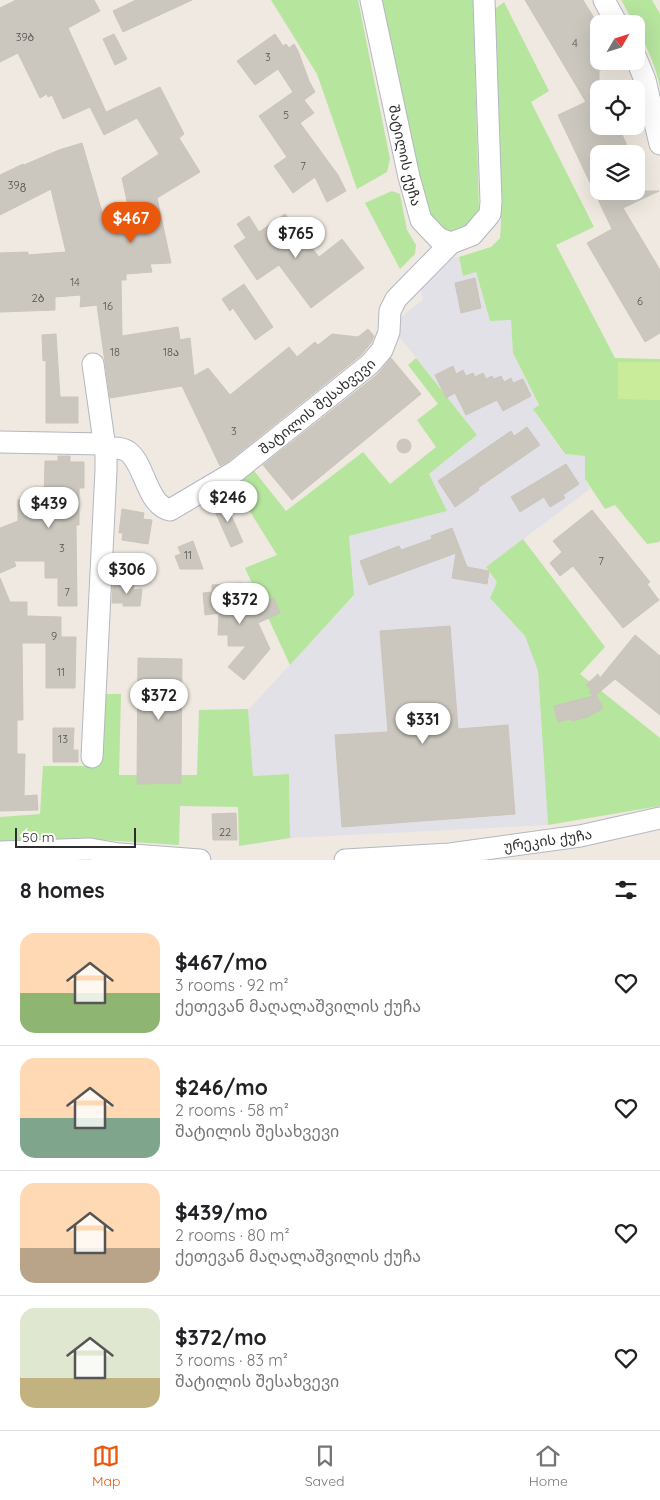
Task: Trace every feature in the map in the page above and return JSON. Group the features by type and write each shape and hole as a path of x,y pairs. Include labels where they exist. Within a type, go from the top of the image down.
{"street":[{"name":"შატილის ქუჩა","path":"371,0 409,177 421,220 438,238 451,243"},
{"path":"451,243 472,235 490,214 484,0"},
{"path":"604,0 612,15"},
{"path":"641,70 660,144"},
{"name":"შატილის შესახვევი","path":"0,442 103,446 127,451 134,458 156,501 164,508 170,510 236,471 370,364 382,350 389,332 390,311 396,299 451,243"},
{"path":"92,756 106,470 93,364"},
{"name":"ურეკის ქუჩა","path":"345,860 468,851 580,836 660,818"},
{"path":"0,852 90,850 200,860"}],"shaded area":[{"path":"459,257 463,276 476,272 490,321 511,320 513,353 539,406 533,409 564,454 585,456 585,479 590,489 486,567 497,582 490,598 525,636 538,671 548,825 290,838 289,774 253,777 248,710 354,596 349,536 447,511 429,474 477,435 395,331 398,320 423,299 420,285 446,258"}],"green space":[{"path":"271,0 358,0 390,159 387,172 357,189 317,74"},
{"path":"380,0 473,0 479,212 476,221 451,234 441,231 426,209"},
{"path":"621,0 652,0 660,14 660,87 645,44 645,15 630,15"},
{"path":"504,2 549,91 531,102 594,227 556,245 615,358 660,359 659,542 647,544 615,505 605,509 585,479 585,456 565,454 533,409 539,405 513,353 511,320 490,321 476,272 463,276 459,257 491,247 500,238 492,11"},
{"path":"392,191 400,194 407,230 416,245 415,254 400,269 365,203"},
{"path":"416,358 477,435 429,474 447,511 349,536 354,595 290,665 245,568 277,555 231,481 251,467 286,511 363,452 390,484 436,447 417,420 438,404 408,365"},
{"path":"618,362 660,362 660,400 618,399"},
{"path":"523,539 605,647 580,674 660,738 660,806 548,825 538,671 525,636 490,598 497,582 486,567"},
{"path":"100,694 121,694 119,775 197,775 199,710 248,709 253,776 289,774 290,838 239,846 238,807 180,806 179,845 86,839 0,842 0,817 40,814 43,766 96,766"}],"building":[{"path":"16,0 94,0 100,11 68,28 106,112 160,87 184,134 179,138 200,172 157,198 171,263 150,264 152,272 126,274 126,280 121,280 122,336 178,327 180,340 190,338 194,376 208,368 230,395 289,347 297,357 315,342 318,345 332,334 358,337 368,329 374,336 361,355 229,461 220,466 182,386 110,398 97,305 80,307 81,295 55,297 55,310 0,312 0,253 28,252 28,255 66,252 51,189 0,215 0,175 23,164 82,143 106,226 132,224 122,178 159,154 137,118 104,135 90,107 63,119 52,95 48,97 47,94 40,98 18,53 0,62 0,8"},
{"path":"136,0 192,0 123,32 113,11"},
{"path":"525,0 583,0 592,15 590,15 590,70 601,70 599,71 599,80 590,80 590,135 622,135 627,145 590,145 590,183 558,115 586,102"},
{"path":"114,34 127,59 115,65 103,39"},
{"path":"275,34 283,46 286,44 289,48 294,44 298,51 315,92 304,100 314,113 300,123 338,175 346,191 327,202 315,177 293,193 274,166 287,157 259,116 293,92 278,69 255,85 237,61"},
{"path":"645,191 659,191 645,198"},
{"path":"598,200 640,200 623,208 660,270 660,333 645,342 587,243 612,229"},
{"path":"285,214 319,257 342,239 364,268 311,308 279,265 257,280 234,246 246,238 237,224 249,216 259,232"},
{"path":"475,278 481,308 461,313 455,283"},
{"path":"244,284 273,327 255,340 233,308 230,311 222,299"},
{"path":"56,334 60,397 78,397 78,423 46,423 46,360 43,361 42,335"},
{"path":"391,358 421,394 292,500 263,465 378,374"},
{"path":"453,366 456,374 463,370 466,376 473,373 475,377 483,373 486,379 492,376 494,379 501,376 504,382 511,378 513,383 523,379 531,396 503,411 497,400 466,415 455,393 446,398 435,375"},
{"path":"527,427 540,445 478,488 479,490 455,507 438,481 511,431 514,436"},
{"path":"401,439 407,439 411,446 407,453 401,453 397,449 397,443"},
{"path":"58,456 70,456 70,462 84,462 84,488 79,488 79,525 76,525 77,606 58,606 58,578 45,578 45,561 14,561 16,566 0,573 0,528 18,521 18,500 44,500 45,461 58,461"},
{"path":"566,464 579,484 563,495 565,498 550,507 544,497 520,512 511,497"},
{"path":"227,500 234,513 231,515 243,542 231,547 213,507"},
{"path":"122,509 144,513 143,519 152,520 148,544 122,540 123,533 119,533"},
{"path":"592,510 650,582 647,584 659,600 623,628 573,566 560,576 550,563 562,552 553,541"},
{"path":"452,528 467,567 489,571 487,584 452,578 456,553 369,585 360,561 399,546 401,550 432,539 431,536"},
{"path":"193,541 203,569 180,569 175,556 181,554 178,547"},
{"path":"0,578 10,602 27,602 27,616 61,617 61,637 76,637 75,688 46,688 46,643 22,643 23,720 17,720 17,754 25,754 24,796 37,795 38,810 0,811"},
{"path":"241,583 244,612 274,598 280,613 258,623 270,649 244,680 228,667 246,646 228,646 228,635 218,635 219,613 205,615 203,593 212,592 212,585"},
{"path":"113,585 134,585 133,590 142,589 140,606 123,606 123,603 112,603"},
{"path":"450,626 458,729 508,725 515,814 342,827 335,735 388,732 380,631"},
{"path":"635,635 660,656 660,715 615,679 596,695 603,708 588,717 558,722 554,706 593,696 589,692 591,690 586,685 598,674 600,678"},
{"path":"138,658 182,659 181,783 137,784"},
{"path":"53,728 74,728 73,750 78,750 78,762 53,762"},
{"path":"236,813 237,840 213,840 212,814"}]}
